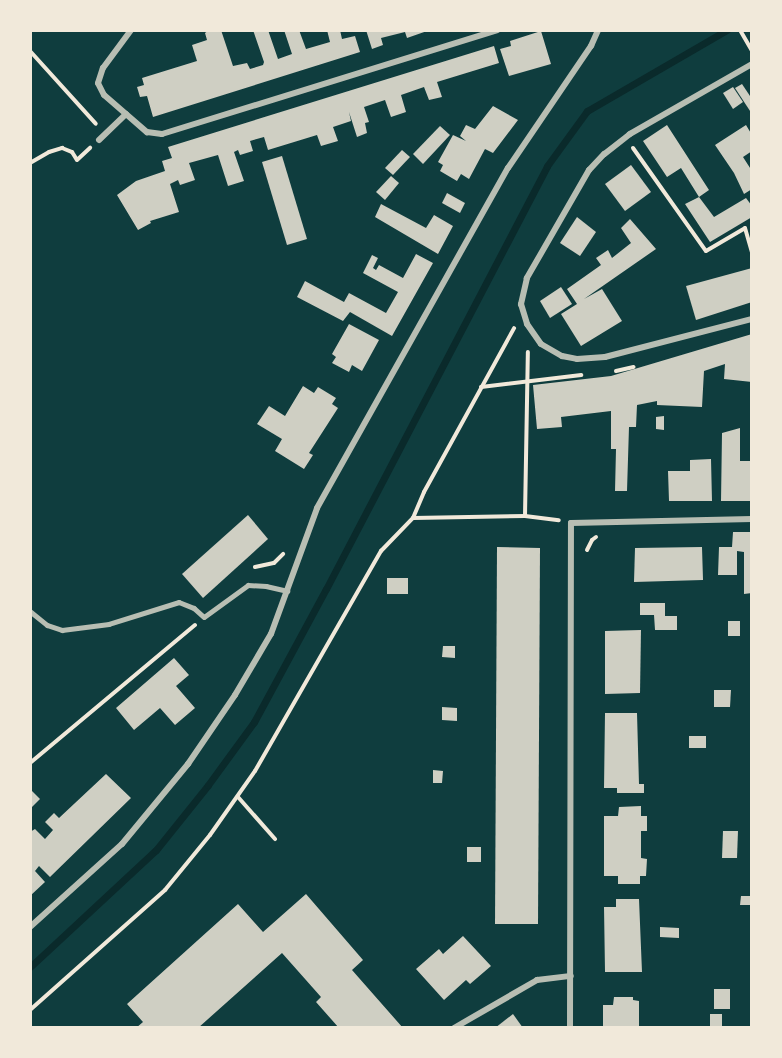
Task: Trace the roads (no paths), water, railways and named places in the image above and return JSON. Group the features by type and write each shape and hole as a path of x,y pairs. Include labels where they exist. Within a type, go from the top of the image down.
{"street":[{"path":"131,30 103,68 98,83 104,95 147,132 162,134 497,30"},
{"path":"30,927 122,844 188,764 264,648 317,508 508,168 591,46 598,30"},
{"path":"752,64 626,137 604,154 585,178 524,285 523,312 532,332 541,344 555,353 589,359 752,319"},
{"path":"99,140 126,114"},
{"path":"570,1028 571,523 752,519"},
{"path":"454,1028 537,980 571,976"}],"lane":[{"path":"30,611 47,625 62,630 109,624 179,602 194,608 204,617 248,585 287,591"}],"waterway":[{"path":"30,967 156,850 254,722 547,166 587,111 727,30"}]}
